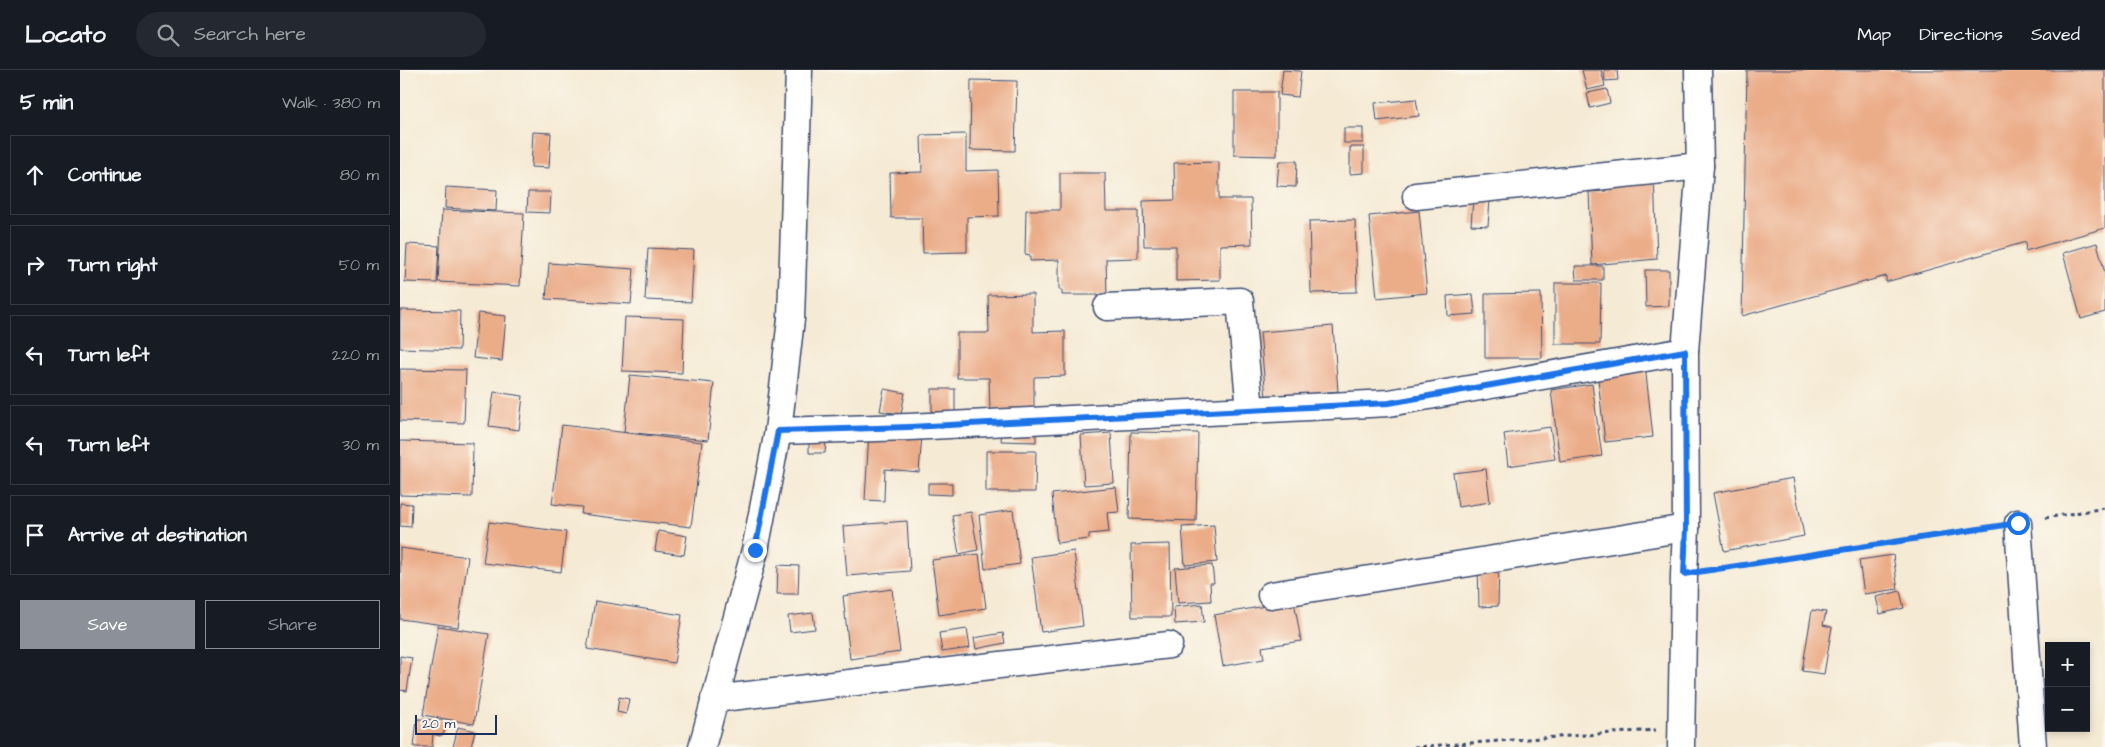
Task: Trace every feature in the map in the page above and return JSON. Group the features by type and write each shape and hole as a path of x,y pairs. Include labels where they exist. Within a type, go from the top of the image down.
{"street":[{"path":"702,747 755,550 778,431 791,319 799,70"},
{"path":"1681,738 1686,528 1685,351 1700,166 1698,70"},
{"path":"1416,196 1700,166"},
{"path":"1107,307 1240,301 1250,410"},
{"path":"778,431 909,427 1389,403 1685,351"},
{"path":"2018,523 2033,747"},
{"path":"1271,595 1686,528"},
{"path":"714,699 1169,645"}],"path":[{"path":"1684,574 2105,508"},
{"path":"1414,747 1681,738"}],"building":[{"path":"1283,70 1301,71 1298,97 1280,95"},
{"path":"1582,70 1601,70 1605,86 1587,90"},
{"path":"1604,70 1617,70 1618,80 1605,81"},
{"path":"1747,70 2105,70 2105,228 2025,251 2026,242 1886,282 1886,276 1742,316"},
{"path":"971,80 1017,81 1015,151 970,150"},
{"path":"1607,89 1610,103 1590,108 1587,93"},
{"path":"1234,92 1277,92 1277,156 1234,155"},
{"path":"1416,99 1419,116 1377,121 1375,103"},
{"path":"1344,128 1363,128 1363,143 1344,143"},
{"path":"533,132 551,133 549,168 531,167"},
{"path":"966,134 966,171 998,170 999,216 967,217 967,252 923,253 922,218 891,218 890,173 922,172 921,135"},
{"path":"1350,147 1364,147 1364,173 1350,174"},
{"path":"1279,161 1297,161 1296,187 1277,186"},
{"path":"1219,162 1219,199 1251,199 1252,244 1220,245 1220,280 1176,281 1176,246 1144,246 1143,201 1175,200 1174,163"},
{"path":"1060,173 1105,173 1106,211 1138,211 1138,258 1106,259 1107,295 1062,295 1062,290 1059,290 1059,260 1030,261 1030,255 1025,254 1026,210 1060,210"},
{"path":"1654,174 1657,259 1592,265 1589,192 1606,191 1606,181"},
{"path":"446,187 497,190 496,211 445,208"},
{"path":"528,192 551,192 550,213 527,212"},
{"path":"1473,199 1490,200 1488,226 1471,225"},
{"path":"442,210 524,213 520,286 438,282"},
{"path":"1419,211 1427,293 1377,298 1369,216"},
{"path":"1355,220 1357,292 1311,293 1309,221"},
{"path":"2097,243 2105,273 2105,312 2081,319 2063,253"},
{"path":"407,244 439,246 437,283 405,282"},
{"path":"648,248 694,250 691,302 645,300"},
{"path":"549,263 634,269 631,304 546,299"},
{"path":"1575,266 1603,266 1603,280 1576,280"},
{"path":"1645,270 1669,270 1669,306 1646,307"},
{"path":"1555,283 1601,283 1600,344 1555,344"},
{"path":"1541,293 1542,358 1485,358 1485,294"},
{"path":"1033,294 1033,332 1065,331 1065,376 1034,377 1034,412 990,413 989,378 957,378 957,333 989,333 988,295"},
{"path":"1473,294 1475,314 1448,316 1447,296"},
{"path":"400,310 460,311 459,350 400,348"},
{"path":"478,313 506,316 502,361 473,358"},
{"path":"625,317 684,319 682,373 622,371"},
{"path":"1333,326 1338,391 1266,398 1260,332"},
{"path":"1645,365 1653,437 1605,442 1597,370"},
{"path":"400,369 466,370 464,423 400,421"},
{"path":"630,375 714,383 708,440 624,432"},
{"path":"1592,384 1602,456 1560,462 1551,390"},
{"path":"884,389 905,393 901,414 880,411"},
{"path":"932,389 955,389 955,414 932,414"},
{"path":"494,392 523,396 519,430 489,426"},
{"path":"562,425 702,442 691,527 581,514 582,507 552,504"},
{"path":"1550,427 1555,459 1508,466 1504,434"},
{"path":"1002,428 1036,428 1036,442 1001,441"},
{"path":"869,432 922,436 919,472 885,469 884,501 865,500"},
{"path":"1131,432 1198,433 1196,521 1129,519"},
{"path":"1111,433 1114,483 1084,485 1081,435"},
{"path":"400,441 473,443 472,497 400,495"},
{"path":"809,441 826,441 825,453 809,453"},
{"path":"986,451 1036,451 1035,492 986,492"},
{"path":"1486,469 1490,502 1458,507 1453,473"},
{"path":"1793,478 1804,536 1724,551 1713,493"},
{"path":"928,483 952,483 952,495 928,494"},
{"path":"1116,487 1119,512 1107,513 1109,532 1089,534 1089,539 1057,543 1052,494"},
{"path":"400,503 412,504 411,527 400,526"},
{"path":"1013,510 1020,564 985,569 979,515"},
{"path":"971,512 978,550 959,554 952,515"},
{"path":"907,521 910,571 847,576 843,526"},
{"path":"489,522 566,532 561,572 483,563"},
{"path":"1214,525 1217,562 1185,565 1182,527"},
{"path":"658,531 687,536 684,555 655,551"},
{"path":"1170,544 1171,617 1132,617 1131,545"},
{"path":"400,548 468,557 458,627 400,619"},
{"path":"1074,551 1083,626 1041,632 1031,557"},
{"path":"979,554 986,608 939,615 932,560"},
{"path":"1893,555 1898,589 1864,594 1859,560"},
{"path":"1499,563 1498,606 1479,607 1478,564"},
{"path":"778,565 799,566 798,594 777,594"},
{"path":"1212,565 1214,583 1210,583 1211,601 1178,603 1175,568"},
{"path":"892,589 900,652 850,659 843,596"},
{"path":"1900,591 1904,608 1880,614 1876,597"},
{"path":"595,601 682,615 674,663 587,649"},
{"path":"1294,601 1301,641 1262,647 1264,659 1223,666 1214,615"},
{"path":"1202,604 1204,622 1175,624 1174,607"},
{"path":"1812,610 1826,612 1823,625 1832,627 1824,674 1802,671"},
{"path":"813,613 815,629 790,632 788,616"},
{"path":"438,626 489,634 474,724 423,715"},
{"path":"967,629 970,648 942,652 939,633"},
{"path":"1003,633 1005,643 976,649 974,638"},
{"path":"400,656 412,658 407,691 400,690"},
{"path":"619,697 629,699 626,714 617,712"},
{"path":"417,719 441,720 445,723 444,733 440,736 433,734 432,747 414,747"},
{"path":"458,727 475,731 471,747 453,747"}],"route":[{"path":"755,550 778,431 909,427 1389,403 1685,351 1686,528 1684,574 2018,523"}]}
